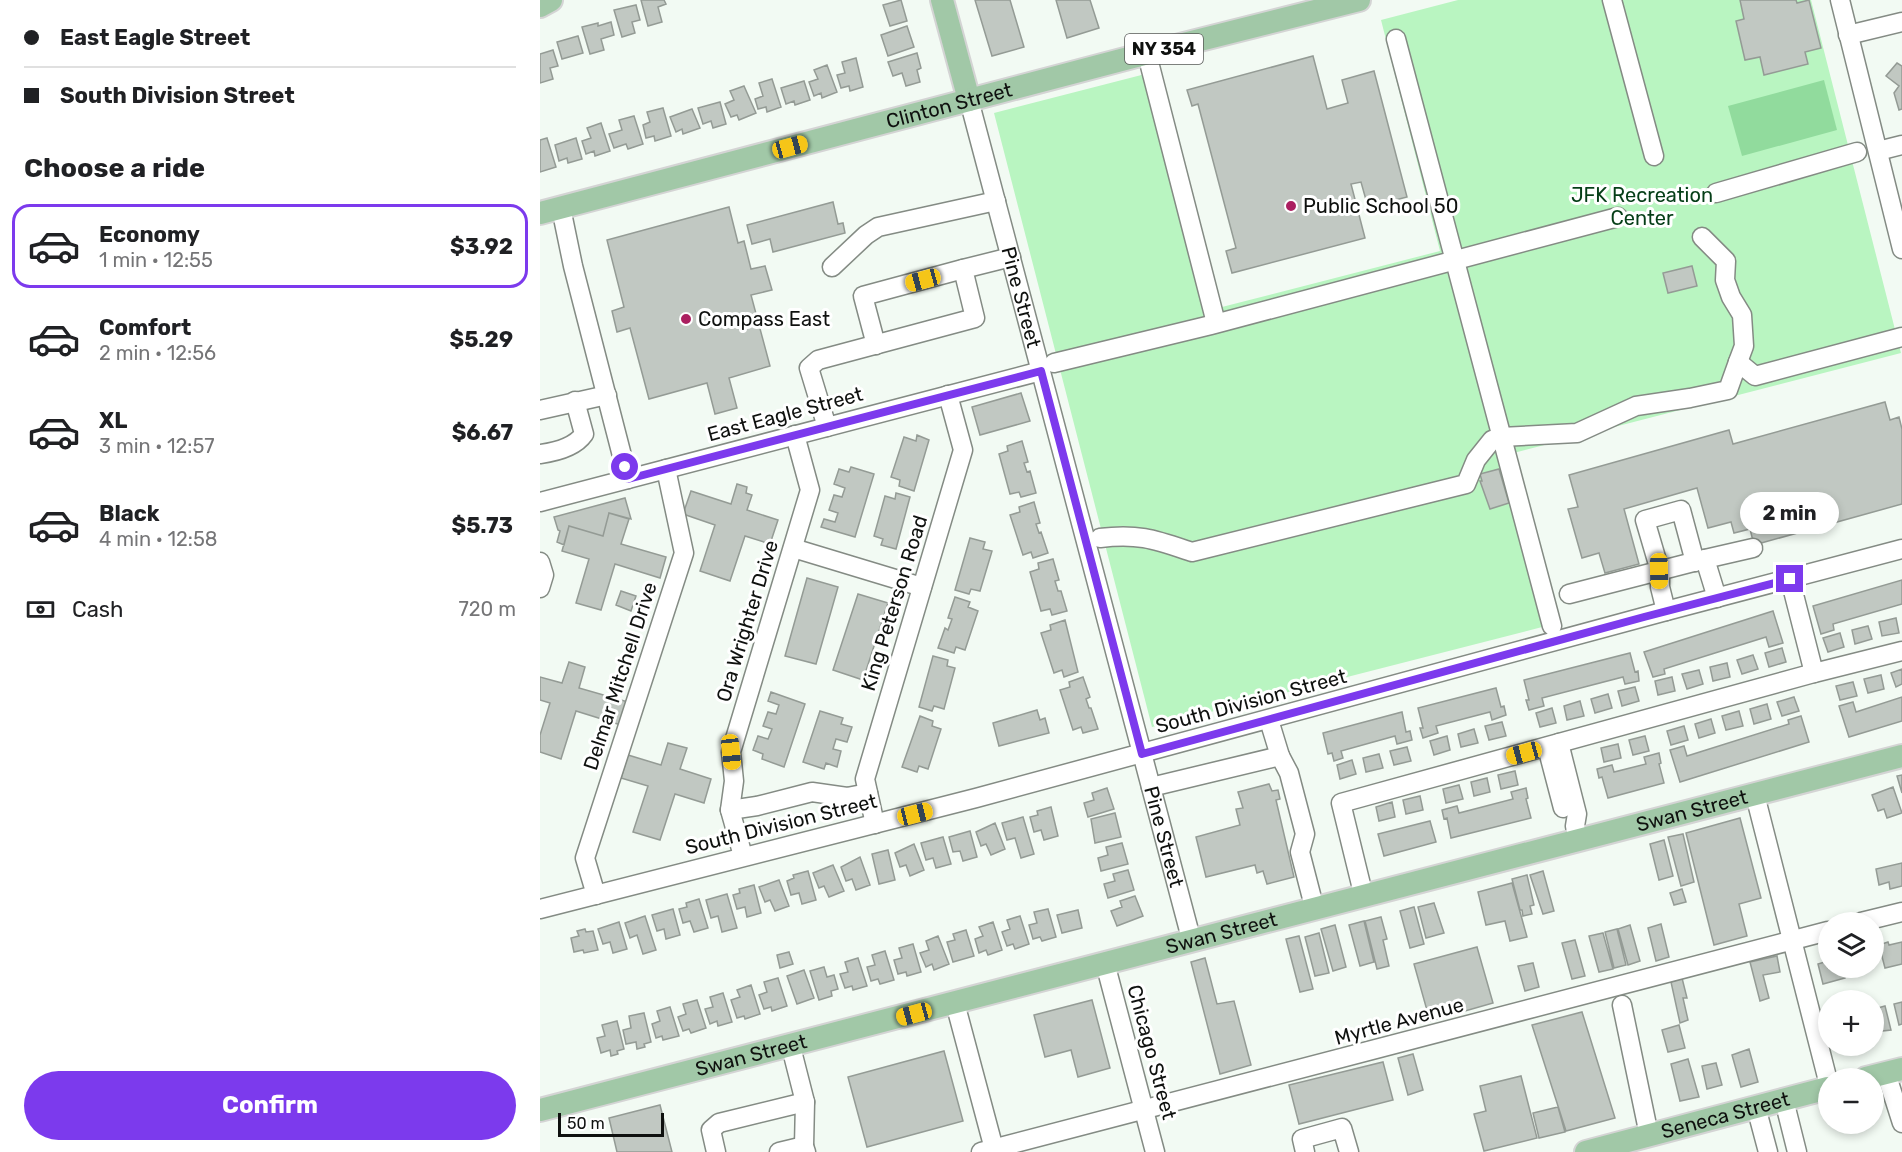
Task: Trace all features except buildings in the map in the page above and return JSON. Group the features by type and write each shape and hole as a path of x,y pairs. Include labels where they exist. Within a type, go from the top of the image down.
{"main road":[{"path":"540,6 550,0"},
{"name":"Pine Street","path":"942,0 969,100"},
{"name":"Clinton Street","path":"550,210 1359,0"},
{"name":"Swan Street","path":"540,1110 791,1047 1364,897 1576,834 1755,795 1902,756"},
{"name":"Seneca Street","path":"1586,1152 1818,1091"}],"street":[{"path":"1612,0 1654,156"},
{"path":"1840,0 1902,249"},
{"path":"1848,35 1902,22"},
{"path":"1396,39 1552,626"},
{"path":"1150,66 1216,323"},
{"name":"Pine Street","path":"969,100 1011,257 1048,367 1142,754 1192,942"},
{"path":"1878,151 1902,145"},
{"path":"1716,193 1857,152"},
{"path":"832,267 866,235 878,227 996,201"},
{"path":"550,210 573,266 628,479"},
{"name":"East Eagle Street","path":"540,502 1618,218"},
{"path":"1702,237 1726,261 1725,280 1731,297 1742,315 1744,346 1728,390"},
{"path":"876,345 863,296 1011,257"},
{"path":"827,427 809,368 818,360 975,318 963,269"},
{"path":"1100,538 1148,537 1192,552 1466,484 1476,460 1492,440 1501,437 1577,433 1636,406 1728,390 1755,376 1902,337"},
{"path":"1738,362 1755,376"},
{"path":"540,410 607,395"},
{"name":"King Peterson Road","path":"875,824 865,779 963,450 948,395"},
{"path":"540,454 553,452 579,441 584,434 575,401"},
{"name":"Ora Wrighter Drive","path":"743,856 730,810 734,782 731,752 810,490 795,435"},
{"name":"Delmar Mitchell Drive","path":"596,895 585,858 684,553 666,469"},
{"path":"1666,611 1646,520 1681,510 1717,598"},
{"path":"793,548 922,587"},
{"path":"1569,594 1753,548"},
{"name":"South Division Street","path":"540,909 1142,754 1902,549"},
{"path":"540,562 544,575 540,588"},
{"path":"1790,579 1814,673"},
{"path":"1364,897 1341,803 1902,651"},
{"path":"1269,720 1280,756 1289,772 1305,834 1300,852 1315,910"},
{"path":"1553,745 1565,817 1576,834"},
{"path":"1151,787 1280,756"},
{"path":"730,810 757,806 812,792 847,797 868,792"},
{"path":"1755,795 1825,1068"},
{"path":"1884,916 1902,912"},
{"name":"Myrtle Avenue","path":"987,1150 1818,934"},
{"name":"Chicago Street","path":"1106,963 1155,1152"},
{"path":"956,1003 987,1150"},
{"path":"1622,1005 1649,1135"},
{"path":"779,1152 805,1149 805,1102 791,1047"},
{"path":"1885,1074 1902,1122"},
{"path":"1784,1100 1797,1152"},
{"path":"716,1152 711,1130 719,1123 805,1102"},
{"path":"1756,1107 1768,1152"},
{"path":"1305,1152 1302,1139 1342,1128 1349,1152"}],"green space":[{"name":"JFK Recreation Center","path":"1458,0 1811,0 1901,353 1502,456 1546,626 1152,727 994,113 1157,71 1218,308 1440,251 1381,20"}],"shaded area":[{"path":"1824,80 1837,130 1742,156 1728,106"}],"place":[{"name":"Public School 50","path":"1291,206"},
{"name":"Compass East","path":"686,319"}],"route":[{"path":"625,467 628,479 1041,371 1142,754 1790,579"}]}
